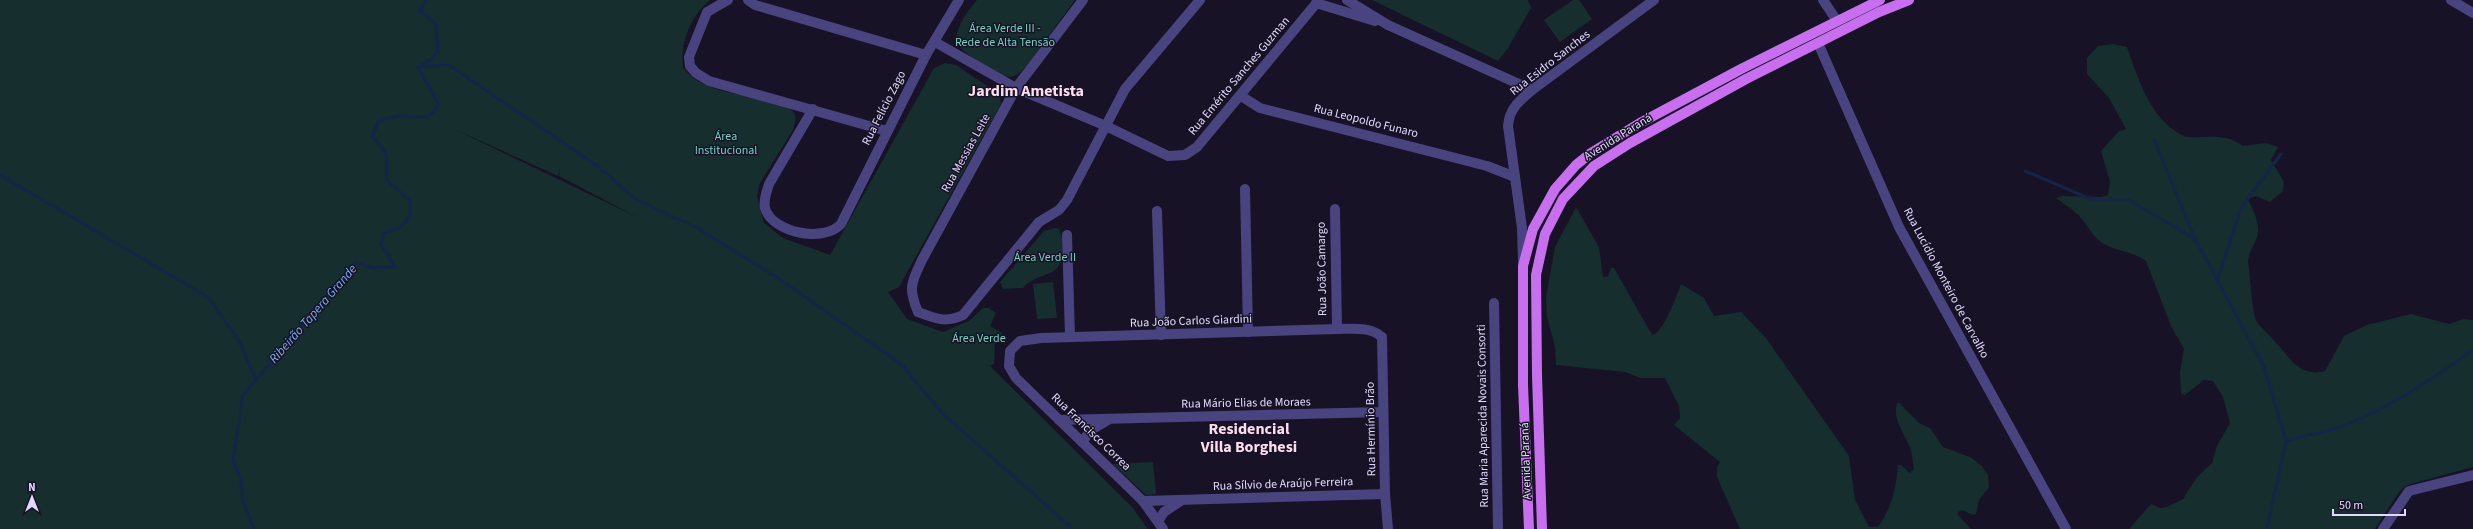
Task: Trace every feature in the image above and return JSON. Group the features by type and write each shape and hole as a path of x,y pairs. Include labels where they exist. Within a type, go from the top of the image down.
{"main road":[{"name":"Avenida Paraná","path":"1529,529 1523,385 1523,266 1528,243 1541,210 1565,177 1591,153 1691,95 1880,0"},
{"name":"Avenida Paraná","path":"1542,529 1536,285 1538,258 1544,234 1563,199 1585,174 1614,153 1705,101 1879,12 1909,0"}],"street":[{"path":"728,0 707,12 689,57 690,66 696,73 710,81 887,131"},
{"path":"748,0 755,5 926,55"},
{"name":"Rua Felício Zago","path":"813,109 770,184 765,196 765,208 771,218 787,228 807,234 830,233 836,229 926,55 959,0"},
{"name":"Rua Messias Leite","path":"1083,0 1016,88 922,260 910,286 912,297 918,312 940,320 951,320 963,315 1039,222 1059,210 1067,200 1106,126"},
{"path":"1106,126 1125,89 1200,0"},
{"path":"1347,0 1388,25"},
{"name":"Rua Esidro Sanches","path":"1523,266 1522,228 1514,177 1508,118 1518,102 1532,90 1654,0"},
{"path":"1823,0 1836,21"},
{"path":"2451,0 2473,13"},
{"path":"1317,1 1388,25 1532,90"},
{"name":"Rua Emérito Sanches Guzman","path":"935,42 1016,88 1106,126 1168,156 1179,156 1197,147 1317,1"},
{"name":"Rua Lucídio Monteiro de Carvalho","path":"1818,43 1900,227 2066,529"},
{"name":"Rua Leopoldo Funaro","path":"1240,96 1260,108 1487,166 1514,177"},
{"name":"Rua Leopoldo Funaro","path":"1487,166 1502,164 1507,160 1511,149"},
{"path":"1245,190 1248,332"},
{"name":"Rua João Camargo","path":"1335,209 1336,329"},
{"path":"1157,211 1161,335"},
{"path":"1067,235 1070,337"},
{"name":"Rua Maria Aparecida Novais Consorti","path":"1494,303 1498,529"},
{"name":"Rua João Carlos Giardini","path":"1010,351 1020,341 1041,338 1336,329 1367,329 1376,332"},
{"name":"Rua Hermínio Brão","path":"1376,332 1382,337 1385,494 1388,529"},
{"name":"Rua Francisco Correa","path":"1010,351 1009,366 1016,378 1143,501 1161,525"},
{"name":"Rua Mário Elias de Moraes","path":"1059,420 1383,412"},
{"name":"Rua Mário Elias de Moraes","path":"1082,442 1092,430 1110,419"},
{"path":"2383,529 2409,491 2473,475"},
{"name":"Rua Sílvio de Araújo Ferreira","path":"1143,501 1385,494"},
{"path":"1161,525 1164,512 1182,500"}],"green space":[{"path":"0,0 710,0 697,14 688,30 683,48 683,67 692,77 705,85 734,94 766,100 793,111 796,118 793,130 760,183 757,196 764,223 783,238 830,255 934,68 945,63 956,65 999,94 1001,104 899,287 888,292 907,319 943,332 969,321 983,308 989,308 996,313 990,326 1002,333 995,342 994,364 990,366 1132,507 1148,529 0,529","holes":["456,130 558,176 560,166 559,176 637,217"]},
{"name":"Área Verde III - Rede de Alta Tensão","path":"977,0 1075,0 1028,64 1018,74 1011,77 999,73 981,63 965,52 957,42 960,25 966,14"},
{"path":"1372,0 1528,0 1531,8 1508,48 1498,61"},
{"path":"1573,0 1579,0 1592,19 1560,42 1544,20"},
{"path":"2113,44 2127,47 2140,82 2151,105 2167,124 2181,134 2187,137 2230,139 2243,146 2266,143 2278,147 2271,160 2284,182 2283,191 2270,202 2256,196 2248,199 2255,214 2258,232 2248,261 2252,302 2257,322 2296,365 2308,372 2325,371 2344,336 2367,325 2411,314 2449,324 2464,319 2473,320 2473,467 2407,485 2399,492 2375,529 2129,529 2151,504 2160,508 2167,507 2183,499 2197,477 2212,463 2217,446 2230,423 2223,397 2213,381 2204,380 2185,395 2181,394 2180,372 2184,349 2171,326 2146,261 2135,255 2112,248 2101,242 2079,216 2056,198 2062,196 2101,197 2108,195 2110,182 2101,151 2119,131 2126,129 2109,98 2087,74 2087,58 2098,46"},
{"path":"1576,207 1599,247 1603,277 1608,277 1611,268 1614,268 1652,335 1661,328 1665,321 1681,284 1704,298 1714,316 1741,312 1766,338 1849,456 1855,500 1869,527 1878,527 1887,513 1896,482 1898,465 1901,465 1910,473 1914,469 1911,450 1897,420 1896,408 1898,402 1919,423 1930,428 1943,447 1970,457 1982,466 1988,475 1989,487 1979,500 1976,514 1973,515 1962,510 1958,512 1958,515 1971,529 1740,529 1717,477 1717,467 1720,462 1674,425 1680,418 1679,406 1665,378 1640,378 1625,372 1556,365 1555,347 1547,317 1546,297 1555,247"},
{"name":"Área Verde II","path":"1055,228 1059,229 1062,240 1061,260 1058,267 1048,274 1029,282 1023,288 1003,289 1000,282 1044,231"},
{"path":"1053,282 1057,318 1037,319 1033,284"},
{"path":"1153,462 1156,494 1146,495 1113,464"}],"waterway":[{"name":"Ribeirão Tapera Grande","path":"254,529 243,502 241,480 233,460 243,395 356,262 372,268 395,267 381,244 384,233 400,228 410,216 410,201 386,179 386,156 382,147 372,137 379,120 399,116 428,117 439,105 418,67 431,59 438,51 436,24 420,11 426,0"},
{"path":"418,67 449,65 599,167 634,198 697,228 778,278 901,364 942,413 1073,529"},
{"path":"2154,139 2195,239 2264,367 2286,441 2267,529"},
{"path":"2217,281 2241,208 2281,154"},
{"path":"2025,171 2093,200 2129,200 2195,239"},
{"path":"0,175 208,297 239,341 256,380"},
{"path":"2286,441 2340,427 2375,412 2425,383 2473,350"}],"district":[{"name":"Jardim Ametista","path":"1026,91"},
{"name":"Residencial Villa Borghesi","path":"1249,438"}],"park label":[{"name":"Área Institucional","path":"726,143"},
{"name":"Área Verde","path":"979,338"}]}
